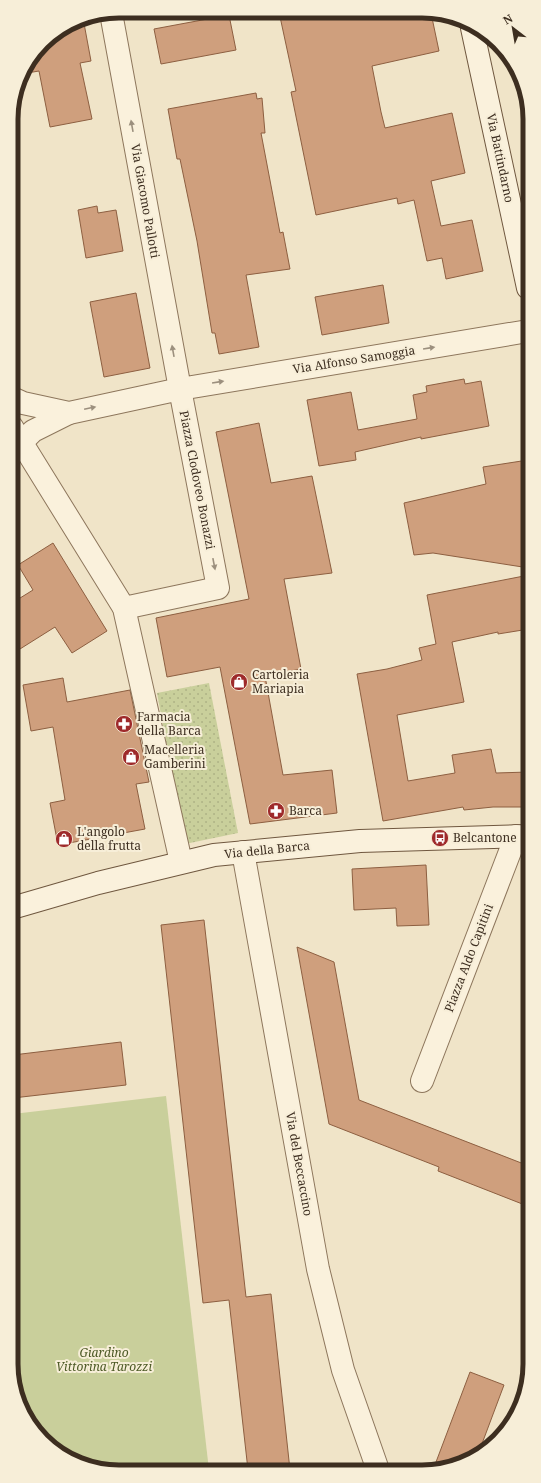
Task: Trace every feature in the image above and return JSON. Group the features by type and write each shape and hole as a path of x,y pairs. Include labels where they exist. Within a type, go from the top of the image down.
{"street":[{"name":"Via Giacomo Pallotti","path":"112,18 180,389"},
{"name":"Via Battindarno","path":"473,32 523,265"},
{"name":"Via Alfonso Samoggia","path":"180,389 523,333"},
{"path":"18,435 33,431 69,413 180,389"},
{"name":"Piazza Clodoveo Bonazzi","path":"124,608 218,588 180,389"},
{"path":"18,401 69,413"},
{"path":"18,438 124,608 181,862"},
{"name":"Via della Barca","path":"18,906 181,862 243,852 360,841 522,836"},
{"name":"Piazza Aldo Capitini","path":"422,1081 522,836"},
{"name":"Via del Beccaccino","path":"243,852 318,1269 343,1370 376,1465"}],"green space":[{"path":"209,683 238,833 185,844 157,693"},
{"name":"Giardino Vittorina Tarozzi","path":"166,1096 208,1465 119,1465 87,1460 68,1451 58,1444 39,1425 28,1409 20,1384 18,1364 18,1113"}],"building":[{"path":"213,18 230,18 236,50 161,64 154,29"},
{"path":"280,18 432,18 439,51 372,66 381,112 385,128 452,113 465,173 431,181 441,226 472,220 483,271 446,279 442,258 427,261 414,200 398,204 397,198 316,215 291,92 296,91"},
{"path":"84,24 91,61 80,63 92,119 50,127 39,71 30,73 35,63 52,43 74,28"},
{"path":"256,93 257,99 262,98 265,133 261,133 280,233 283,232 290,269 246,275 259,347 219,354 215,333 212,333 197,241 180,159 177,159 168,109"},
{"path":"97,206 98,213 116,210 123,251 86,258 78,210"},
{"path":"383,285 389,323 322,335 315,297"},
{"path":"136,293 150,368 104,377 90,302"},
{"path":"464,379 465,384 481,381 489,426 421,439 421,437 355,452 356,460 319,466 307,400 351,392 358,430 417,419 413,395 427,392 426,386"},
{"path":"259,423 271,483 312,476 332,573 284,579 301,669 265,676 283,775 332,770 337,813 250,824 220,667 167,677 156,618 249,599 216,432"},
{"path":"523,461 523,567 433,553 414,555 404,503 486,484 483,467"},
{"path":"53,543 107,631 72,653 55,627 18,650 18,599 33,590 18,565"},
{"path":"523,576 523,630 498,634 498,632 452,642 464,702 397,715 408,781 455,773 452,755 491,749 496,773 523,772 523,807 493,807 464,810 463,807 383,821 357,674 387,669 422,660 419,648 436,644 427,595"},
{"path":"63,678 67,702 130,690 149,782 136,784 145,829 58,845 50,803 65,800 53,727 31,731 23,685"},
{"path":"426,865 429,925 397,926 396,908 354,910 352,869"},
{"path":"204,920 246,1297 271,1294 289,1465 247,1465 229,1300 203,1303 161,925"},
{"path":"297,947 334,962 359,1100 523,1164 523,1204 438,1171 439,1167 329,1124"},
{"path":"121,1042 126,1085 18,1097 18,1054"},
{"path":"470,1372 504,1385 482,1445 454,1460 435,1464"}],"place":[{"name":"Cartoleria Mariapia","path":"239,682"},
{"name":"Farmacia della Barca","path":"124,724"},
{"name":"Macelleria Gamberini","path":"131,757"},
{"name":"Barca","path":"276,811"},
{"name":"Belcantone","path":"440,838"},
{"name":"L'angolo della frutta","path":"64,839"}]}
